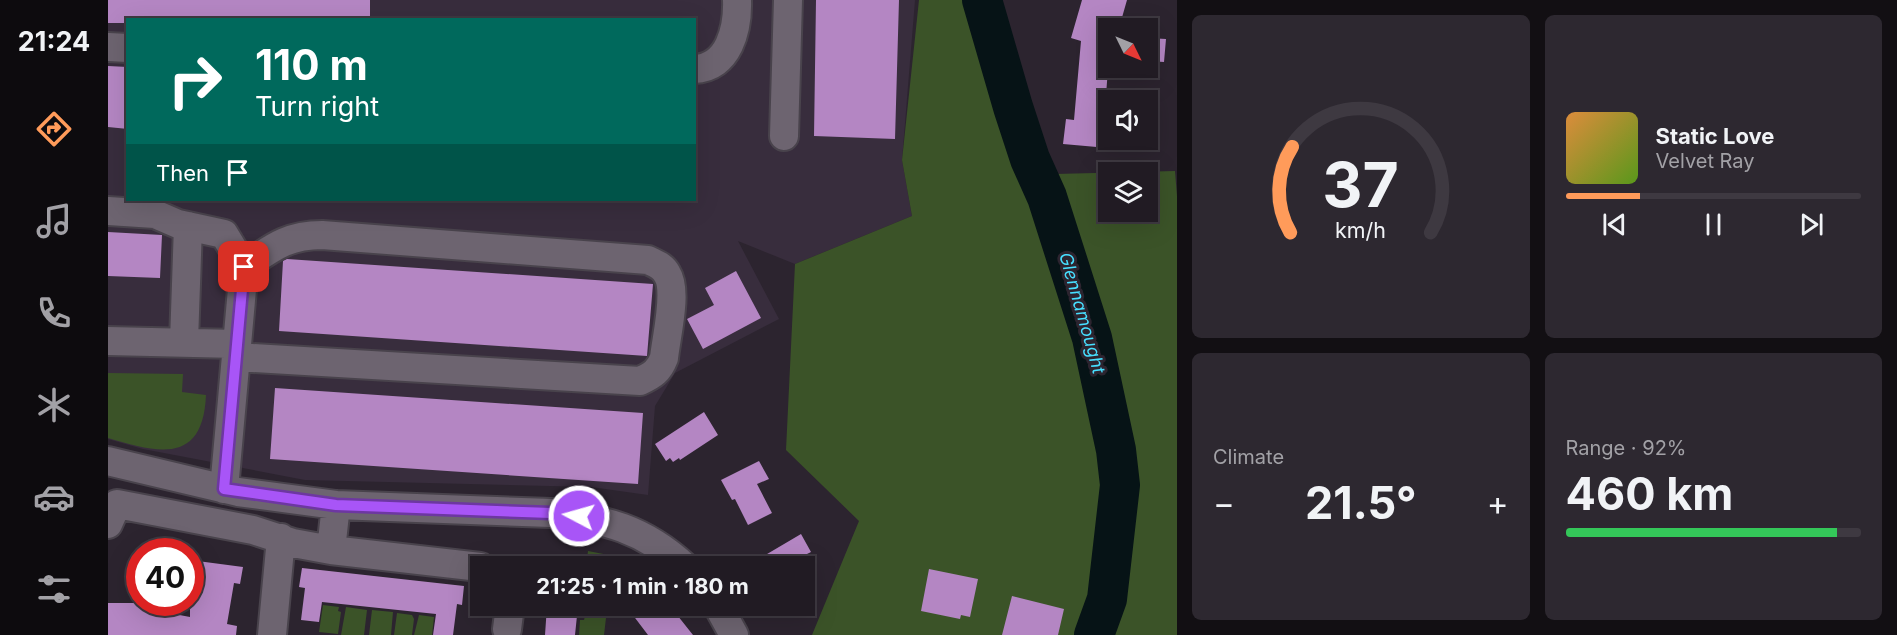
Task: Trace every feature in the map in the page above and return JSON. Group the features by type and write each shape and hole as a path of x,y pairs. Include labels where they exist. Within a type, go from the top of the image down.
{"street":[{"path":"696,69 708,68 717,62 729,47 736,22 736,0"},
{"path":"784,136 788,0"},
{"path":"108,47 126,48"},
{"path":"108,211 155,214 188,226 224,234 244,267 224,489"},
{"path":"184,342 188,226"},
{"path":"108,341 184,342 237,350 640,381 653,375 661,367 664,358 672,288 668,275 662,267 648,260 322,235 286,240 244,267"},
{"path":"108,461 224,489 336,505 579,516 633,530 672,556"},
{"path":"331,550 336,505"},
{"path":"111,510 253,530 331,550 470,566"},
{"path":"272,635 281,538"},
{"path":"724,616 734,635"}],"shaded area":[{"path":"108,0 915,0 902,160 912,216 795,264 738,241 779,319 675,373 655,406 648,495 591,487 305,480 143,449 108,439"}],"green space":[{"path":"919,0 979,0 1003,79 1055,174 1098,173 1098,222 1158,222 1158,171 1175,171 1177,196 1177,635 812,635 859,521 786,450 795,264 912,216 902,160"},
{"path":"108,373 183,374 182,392 206,395 203,418 196,433 187,443 175,448 160,449 108,438"},
{"path":"588,551 614,556 587,556"},
{"path":"323,605 339,607 338,611 341,612 338,634 319,632"},
{"path":"346,607 367,610 364,635 341,635"},
{"path":"372,610 393,612 391,635 369,635"},
{"path":"397,613 412,615 414,619 412,635 394,635"},
{"path":"419,615 434,617 432,635 414,635"},
{"path":"585,616 606,618 604,635 579,635 580,620 584,620"}],"building":[{"path":"108,0 370,0 370,18 126,18 126,23 108,23"},
{"path":"816,0 899,0 895,139 814,136"},
{"path":"1082,0 1127,0 1122,18 1098,18 1098,78 1107,78 1106,90 1098,90 1098,147 1063,144 1066,119 1074,120 1081,41 1071,38"},
{"path":"1158,39 1166,39 1164,62 1158,62"},
{"path":"108,66 126,67 126,129 108,127"},
{"path":"108,232 162,235 160,278 108,276"},
{"path":"287,259 653,284 647,356 279,331 283,261"},
{"path":"736,271 761,318 703,349 687,319 714,305 705,288"},
{"path":"275,388 643,413 638,484 270,459"},
{"path":"704,412 718,435 680,460 679,458 673,462 670,458 666,461 655,444"},
{"path":"759,461 769,479 757,484 772,513 748,525 735,499 732,500 721,480"},
{"path":"801,534 811,552 806,556 764,556"},
{"path":"204,562 243,567 240,584 234,583 227,624 237,626 236,635 108,635 108,603 126,603 126,616 204,616"},
{"path":"302,568 464,586 462,605 457,604 453,635 433,635 436,614 322,602 319,622 301,620 305,588 299,587"},
{"path":"929,569 978,579 970,617 961,615 960,619 921,611"},
{"path":"1012,596 1064,609 1058,635 1002,635"},
{"path":"546,616 577,616 575,635 545,635"},
{"path":"634,616 678,616 693,635 648,635"}],"waterway":[{"name":"Glennamought","path":"982,0 1013,107 1030,159 1047,197 1092,338 1116,450 1120,485 1107,599 1094,635"}],"route":[{"path":"244,267 224,489 260,496 336,505 579,516"}]}
